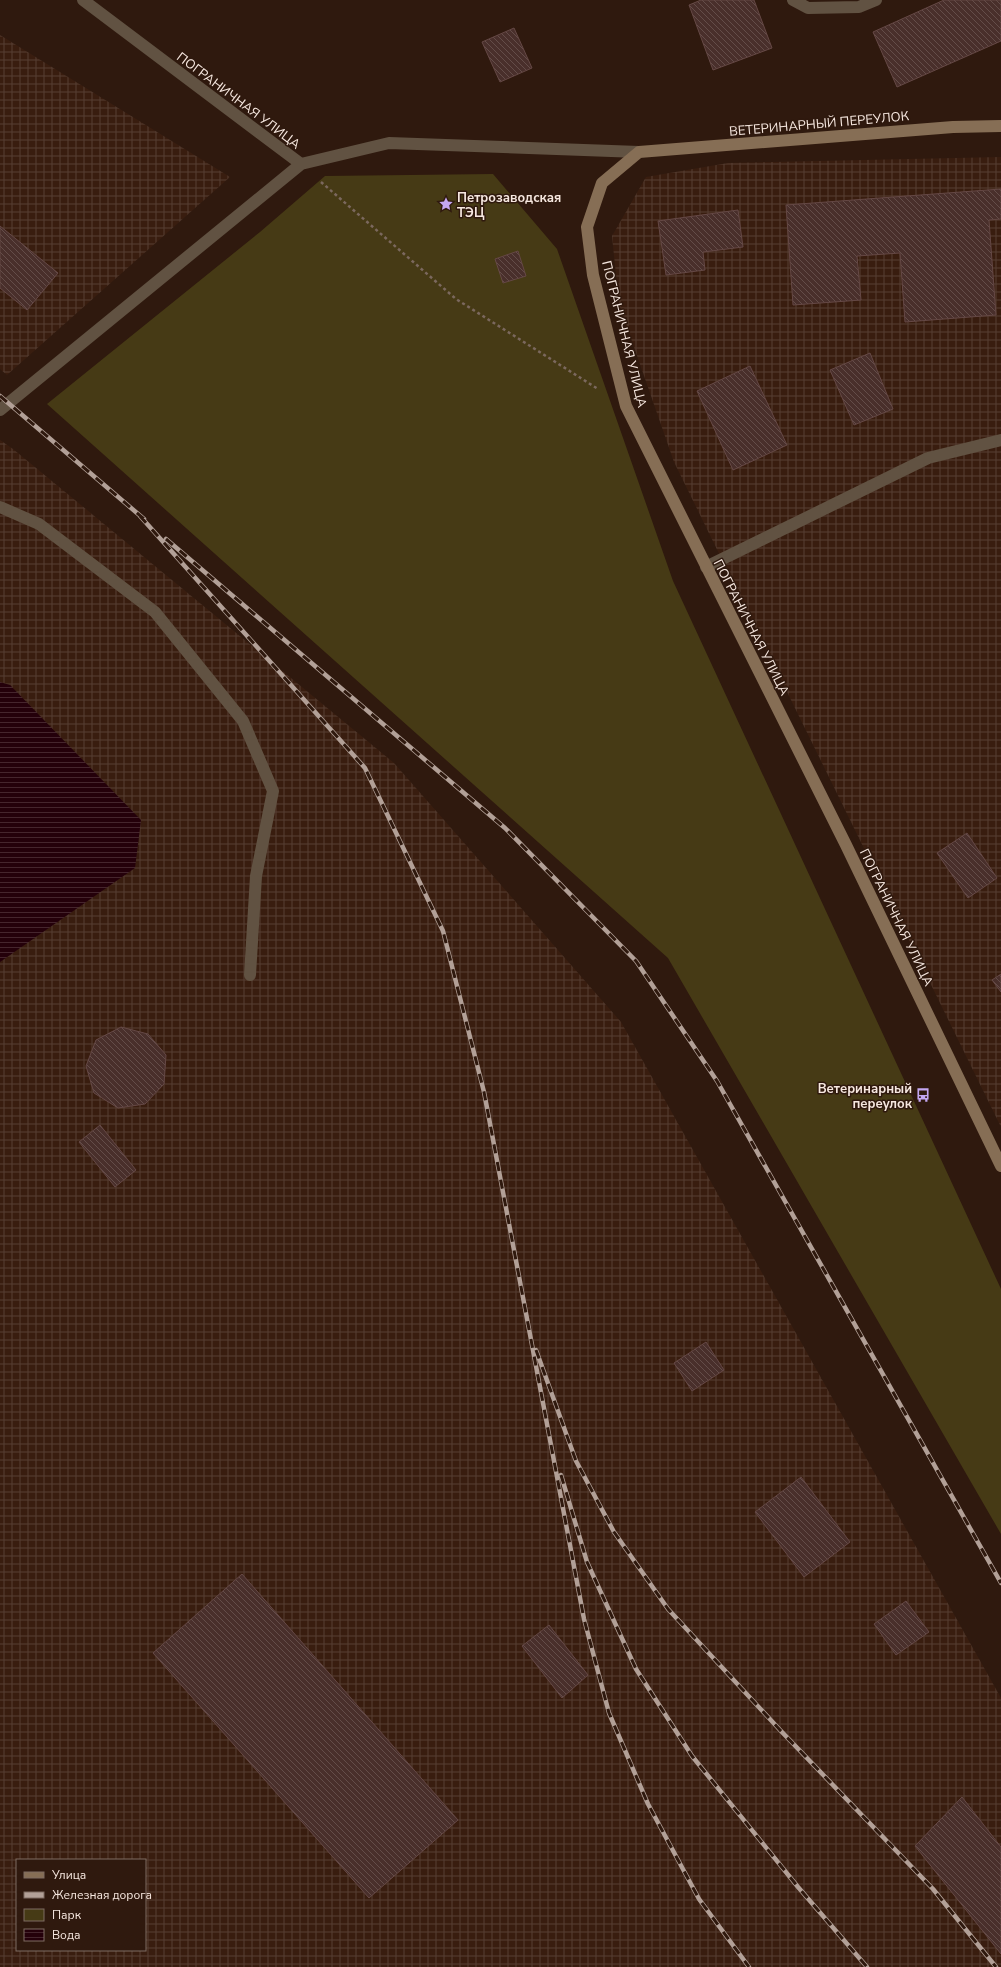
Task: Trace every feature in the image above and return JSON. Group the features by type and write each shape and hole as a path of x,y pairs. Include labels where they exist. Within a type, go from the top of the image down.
{"main road":[{"name":"ВЕТЕРИНАРНЫЙ ПЕРЕУЛОК","path":"639,152 953,127 1001,126"},
{"name":"ПОГРАНИЧНАЯ УЛИЦА","path":"639,152 602,183 587,227 593,276 626,406 846,845 1001,1166"}],"street":[{"name":"ПОГРАНИЧНАЯ УЛИЦА","path":"83,0 301,164 389,143 639,152"},
{"path":"793,0 808,8 859,7 876,0"},
{"path":"0,410 301,164"},
{"path":"706,567 928,458 1001,440"},
{"path":"0,507 39,524 155,612 243,721 273,791 256,876 250,975"}],"path":[{"path":"301,164 456,299 626,406"}],"shaded area":[{"path":"0,35 230,177 7,375 0,369"},
{"path":"1001,157 1001,1127 674,462 619,304 612,236 646,177 728,163"},
{"path":"0,440 13,449 394,763 621,1022 1001,1698 1001,1967 0,1967"}],"green space":[{"path":"493,174 557,249 673,581 1001,1289 1001,1534 668,958 47,404 260,232 325,176"}],"water":[{"path":"0,682 10,685 141,820 135,868 0,962"}],"building":[{"path":"701,0 754,0 772,48 713,70 689,5"},
{"path":"944,0 1001,0 1001,41 897,87 873,32"},
{"path":"514,28 532,68 500,82 482,42"},
{"path":"1001,189 1001,219 989,220 996,315 905,322 900,253 857,256 861,300 793,305 786,205"},
{"path":"738,210 743,247 703,252 705,270 666,275 658,221"},
{"path":"0,226 58,273 27,310 0,288"},
{"path":"518,251 526,276 503,283 495,259"},
{"path":"870,353 893,409 854,425 830,370"},
{"path":"750,366 787,445 733,470 697,391"},
{"path":"967,833 997,878 968,898 937,853"},
{"path":"1001,974 1001,992 992,980"},
{"path":"121,1027 148,1034 166,1055 164,1084 145,1104 118,1108 94,1093 86,1066 96,1040"},
{"path":"100,1125 136,1170 115,1187 79,1142"},
{"path":"706,1342 724,1370 692,1391 674,1363"},
{"path":"801,1477 850,1542 804,1577 755,1512"},
{"path":"242,1574 458,1820 369,1898 153,1653"},
{"path":"906,1601 929,1632 896,1655 874,1624"},
{"path":"549,1625 588,1675 562,1698 522,1646"},
{"path":"962,1797 1001,1847 1001,1954 915,1846"}],"railway":[{"path":"0,396 144,519"},
{"path":"140,516 365,768 443,931 484,1092 584,1619 609,1713 648,1804 699,1899 749,1967"},
{"path":"166,539 505,828 636,961 717,1081 1001,1583"},
{"path":"536,1350 576,1461 614,1532 668,1609 780,1730 933,1889 996,1967"},
{"path":"561,1475 587,1562 636,1669 692,1756 798,1887 867,1967"}],"place":[{"name":"Петрозаводская ТЭЦ","path":"446,204"},
{"name":"Ветеринарный переулок","path":"923,1095"}]}
